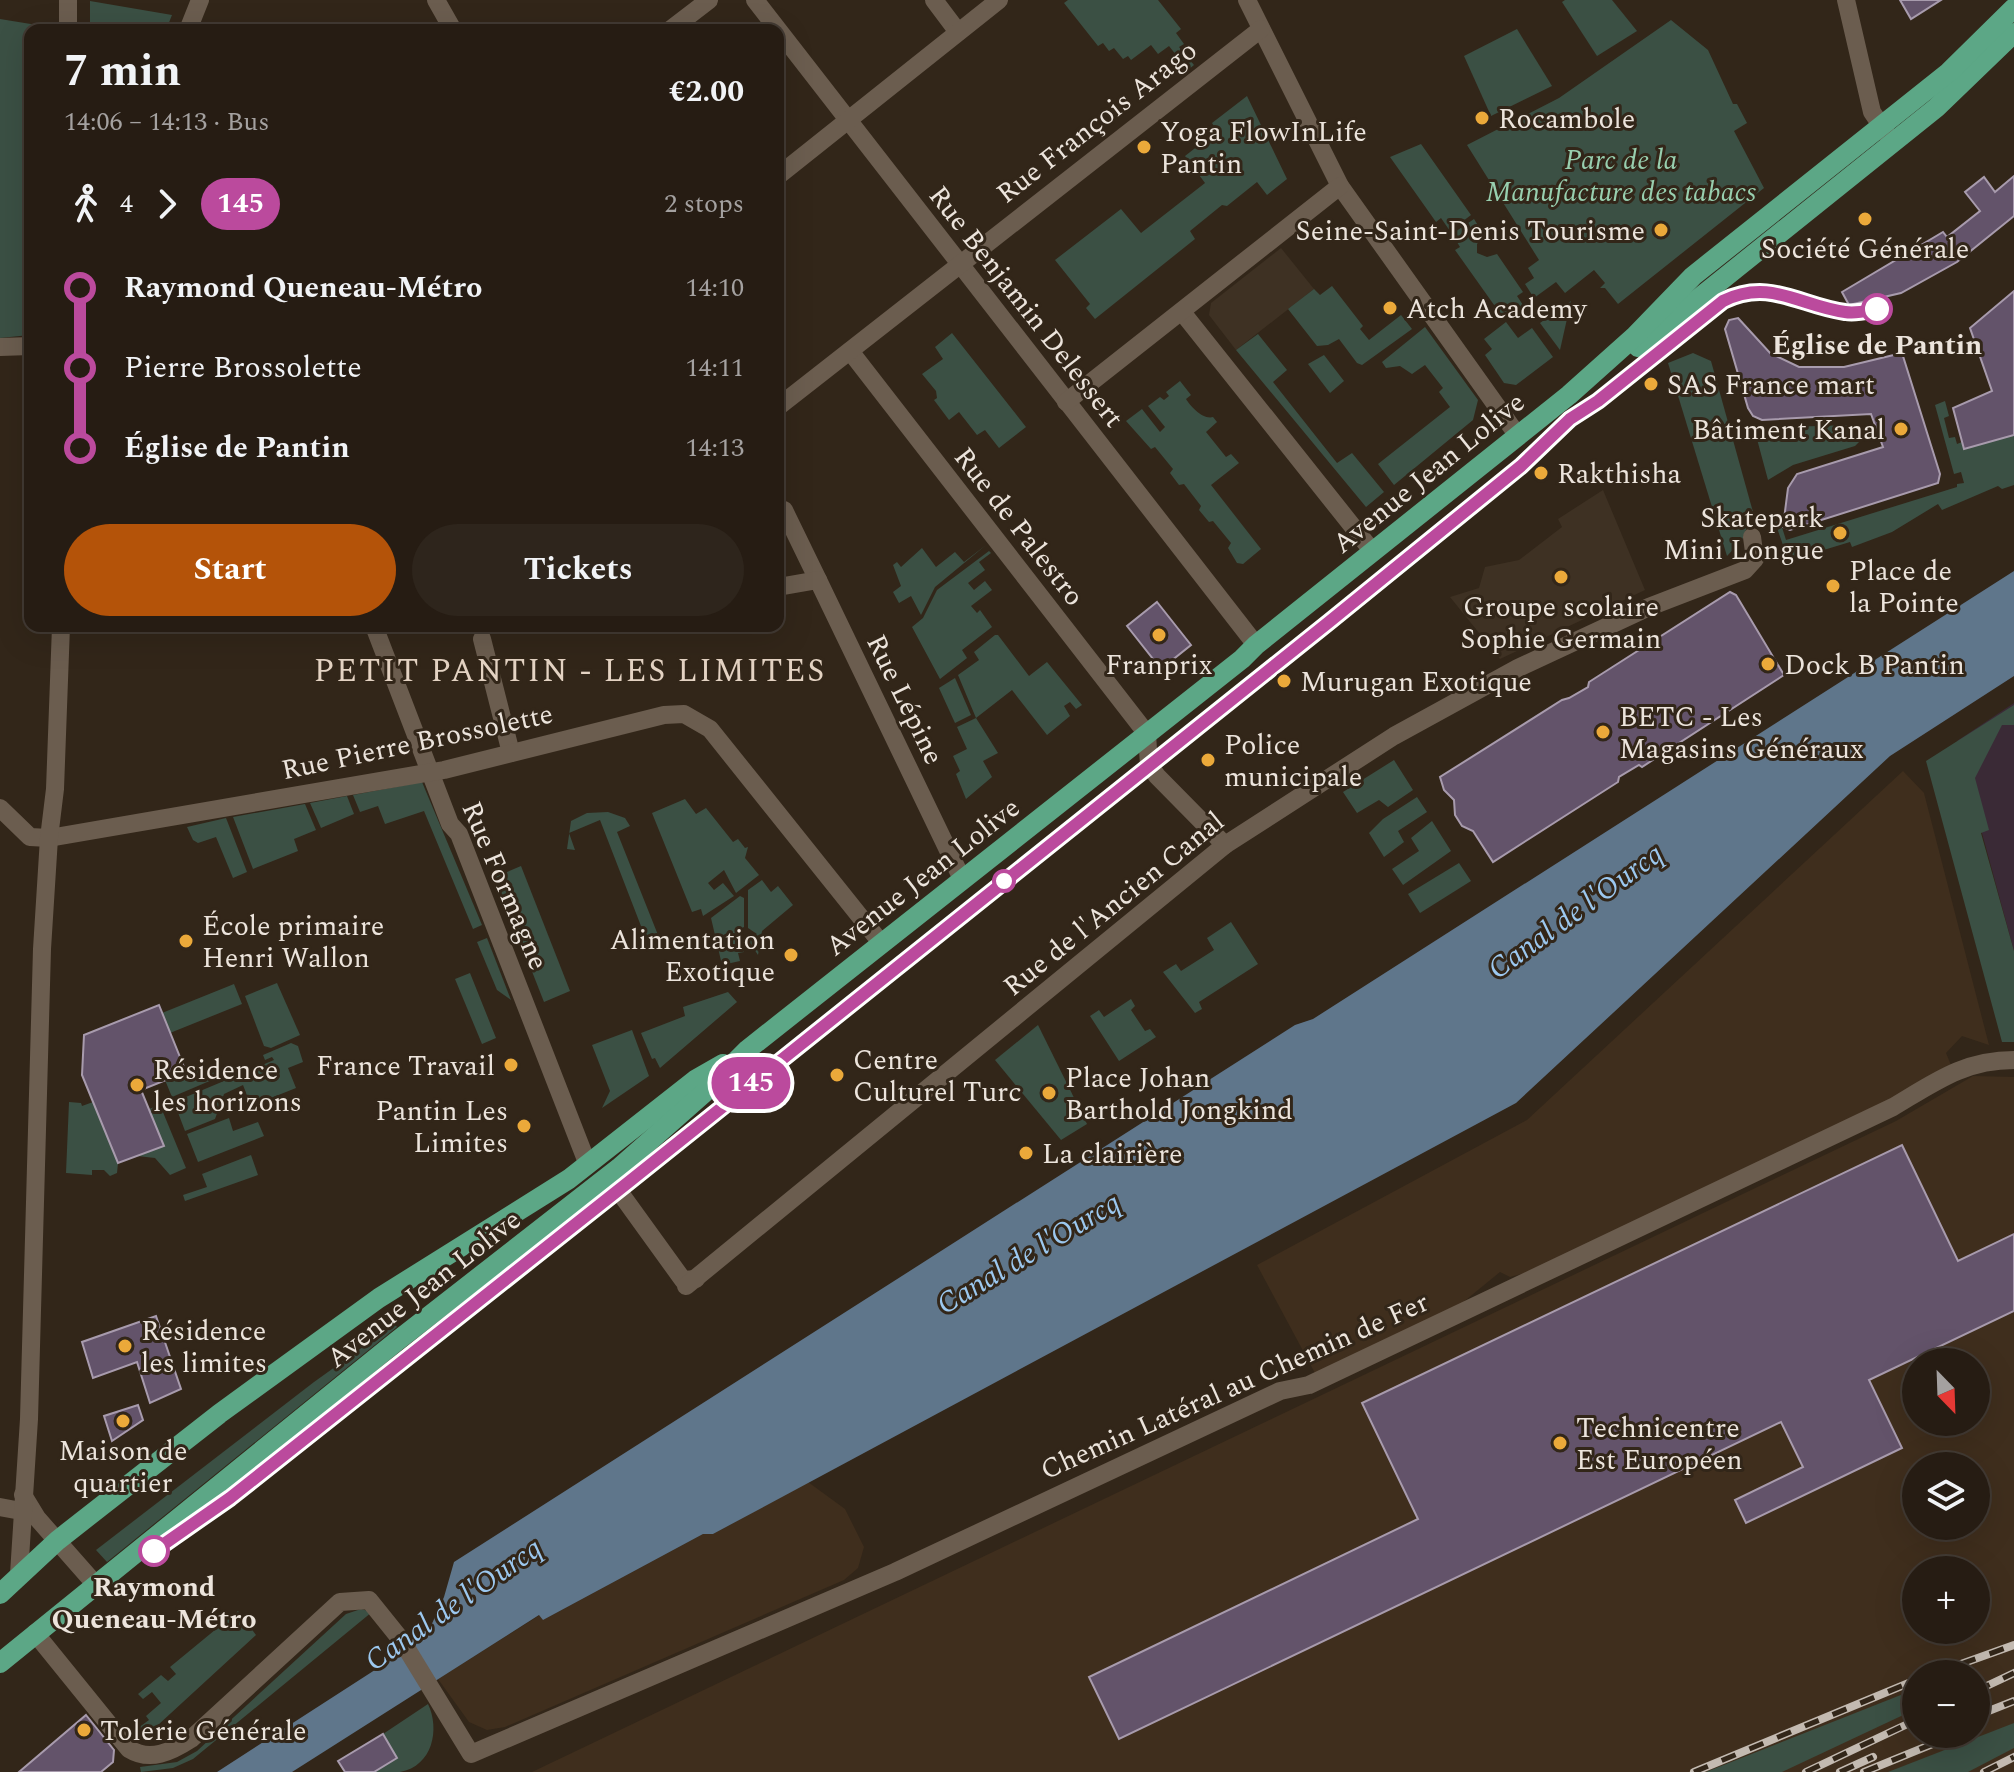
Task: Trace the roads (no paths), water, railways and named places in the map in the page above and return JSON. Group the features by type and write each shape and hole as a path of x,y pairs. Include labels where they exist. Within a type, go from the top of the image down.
{"main road":[{"name":"Avenue Jean Lolive","path":"0,1663 316,1407 619,1168 704,1093 747,1050 1569,395 1638,347 1887,134 2014,8"},
{"name":"Avenue Jean Lolive","path":"1887,134 1936,108 2014,33"},
{"path":"0,1594 58,1540 219,1414 379,1298 458,1251 588,1165 695,1080 747,1050"}],"street":[{"path":"68,0 68,24"},
{"path":"190,24 200,0"},
{"path":"436,0 450,24"},
{"path":"678,24 709,0"},
{"name":"Rue Benjamin Delessert","path":"755,0 773,24"},
{"path":"934,0 958,32"},
{"path":"784,171 999,0"},
{"path":"1247,0 1340,186 1518,436"},
{"path":"1846,0 1872,112 1887,134"},
{"name":"Rue François Arago","path":"784,402 1261,29"},
{"name":"Rue Benjamin Delessert","path":"784,38 1256,645"},
{"path":"1066,402 1340,186"},
{"path":"1182,312 1373,552"},
{"path":"0,347 24,346"},
{"name":"Rue de Palestro","path":"850,351 1147,734"},
{"name":"Rue Lépine","path":"784,510 962,879"},
{"name":"Rue de l'Ancien Canal","path":"618,1190 683,1280 691,1283 1225,845 1394,736 1518,668 1649,607 1745,570 1755,559 1752,537"},
{"path":"784,586 818,580"},
{"path":"19,1574 29,1419 42,949 55,789 61,632"},
{"name":"Rue Formagne","path":"376,632 588,1165"},
{"path":"482,639 511,753"},
{"name":"Rue Pierre Brossolette","path":"49,838 432,772 664,715 684,714 701,721 882,944"},
{"path":"1147,734 1149,765 1225,845"},
{"path":"0,808 30,837 49,838"},
{"name":"Chemin Latéral au Chemin de Fer","path":"35,1633 129,1749 148,1755 174,1750 191,1739 340,1602 369,1600 436,1695 471,1754 895,1572 1280,1391 1323,1378 1893,1107 1953,1071 1985,1060 2014,1060"},
{"path":"0,1507 22,1503"},
{"path":"22,1503 96,1585"}],"water":[{"name":"Canal de l'Ourcq","path":"2014,571 2014,676 1890,756 1516,1103 713,1534 703,1534 543,1620 539,1615 292,1772 217,1772 426,1637 444,1597 454,1562"}],"railway":[{"path":"1972,1660 2014,1645"},
{"path":"1990,1684 2014,1673"},
{"path":"1694,1772 1902,1686"},
{"path":"1990,1710 2014,1701"},
{"path":"1806,1772 1902,1727"},
{"path":"1864,1772 1923,1748"},
{"path":"1840,1772 1873,1757"},
{"path":"1984,1772 2014,1757"}],"place":[{"name":"Rocambole","path":"1482,118"},
{"name":"Yoga FlowInLife Pantin","path":"1144,147"},
{"name":"Société Générale","path":"1865,219"},
{"name":"Seine-Saint-Denis Tourisme","path":"1661,230"},
{"name":"Atch Academy","path":"1390,308"},
{"name":"Église de Pantin","path":"1877,309"},
{"name":"SAS France mart","path":"1651,384"},
{"name":"Bâtiment Kanal","path":"1901,429"},
{"name":"Rakthisha","path":"1541,473"},
{"name":"Skatepark Mini Longue","path":"1840,533"},
{"name":"Groupe scolaire Sophie Germain","path":"1561,577"},
{"name":"Place de la Pointe","path":"1833,586"},
{"name":"Franprix","path":"1159,635"},
{"name":"Dock B Pantin","path":"1768,664"},
{"name":"Murugan Exotique","path":"1284,681"},
{"name":"BETC - Les Magasins Généraux","path":"1603,732"},
{"name":"Police municipale","path":"1208,760"},
{"name":"École primaire Henri Wallon","path":"186,941"},
{"name":"Alimentation Exotique","path":"791,955"},
{"name":"France Travail","path":"511,1065"},
{"name":"Centre Culturel Turc","path":"837,1075"},
{"name":"Résidence les horizons","path":"137,1085"},
{"name":"Place Johan Barthold Jongkind","path":"1049,1093"},
{"name":"Pantin Les Limites","path":"524,1126"},
{"name":"La clairière","path":"1026,1153"},
{"name":"Résidence les limites","path":"125,1346"},
{"name":"Maison de quartier","path":"123,1421"},
{"name":"Technicentre Est Européen","path":"1560,1443"},
{"name":"Raymond Queneau-Métro","path":"154,1551"},
{"name":"Tolerie Générale","path":"84,1730"}],"district":[{"name":"PETIT PANTIN - LES LIMITES","path":"570,670"}],"park label":[{"name":"Parc de la Manufacture des tabacs","path":"1621,175"}]}
